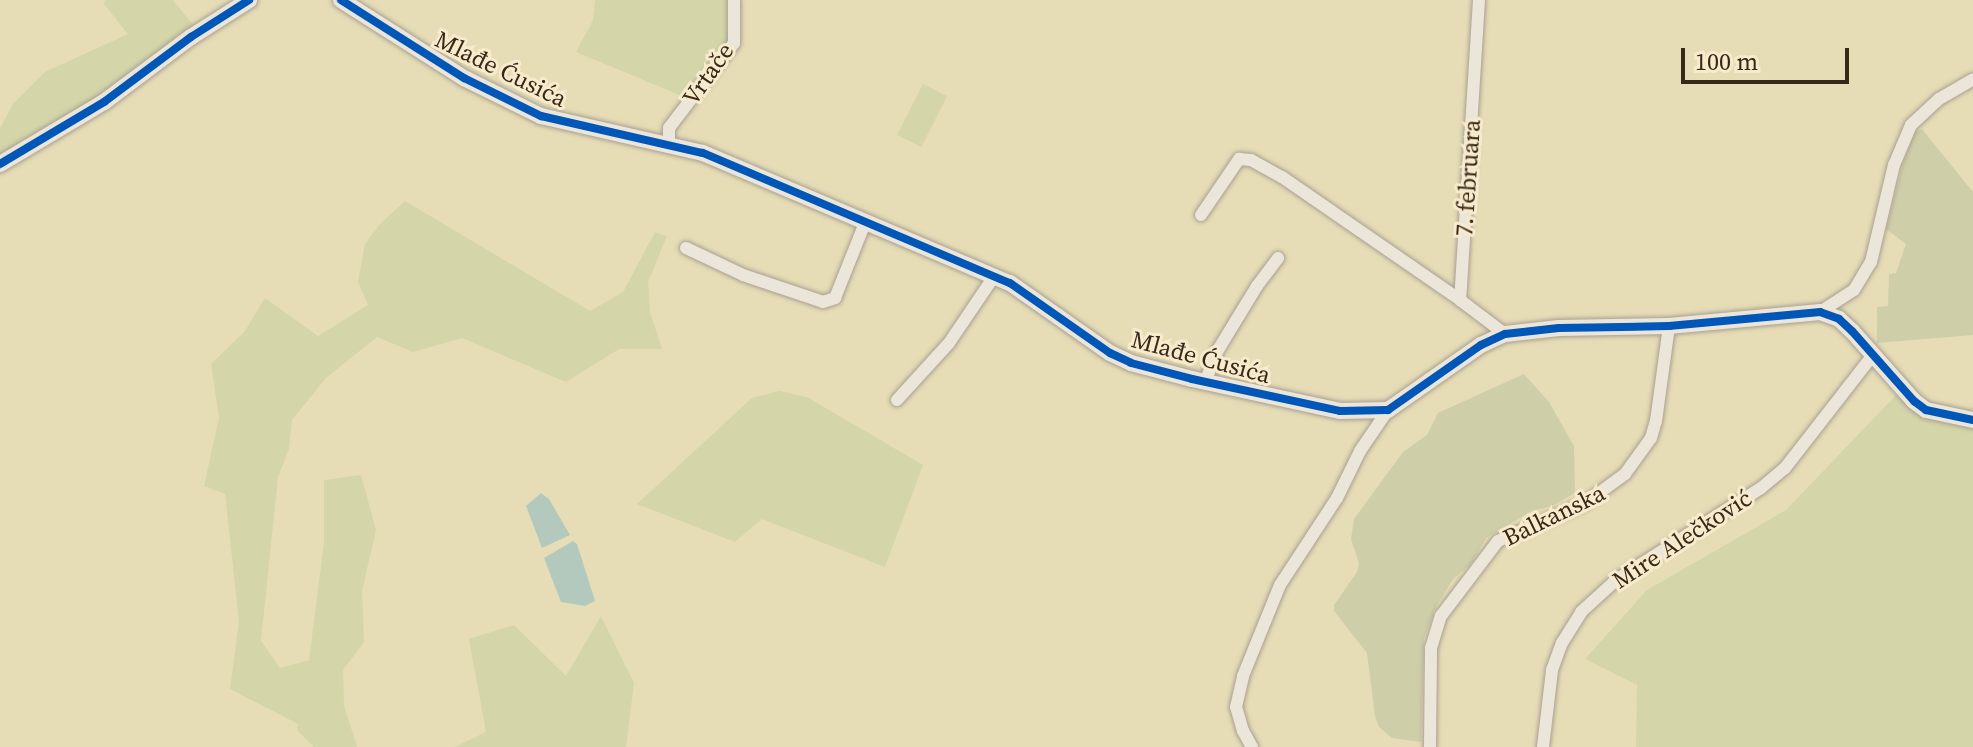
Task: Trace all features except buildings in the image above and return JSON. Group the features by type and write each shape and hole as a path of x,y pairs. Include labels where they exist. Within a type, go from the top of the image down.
{"street":[{"path":"0,164 104,102 249,0"},
{"name":"Mlađe Ćusića","path":"341,0 464,78 541,116 703,153 1023,291 1110,353 1131,363 1340,411 1388,410"},
{"name":"Vrtače","path":"669,143 669,128 725,59 734,43 734,0"},
{"name":"7. februara","path":"1460,300 1479,0"},
{"path":"1252,747 1236,707 1243,676 1280,585 1337,498 1360,451 1388,410 1481,345 1505,334 1559,328 1669,326 1838,311 1871,262 1894,165 1911,125 1939,99 1973,79"},
{"path":"1201,215 1239,159 1251,160 1282,177 1505,334"},
{"path":"686,248 743,275 823,302 835,298 865,223"},
{"path":"1205,382 1218,350 1278,258"},
{"path":"897,400 949,343 993,278"},
{"path":"1838,311 1903,390 1926,410 1973,420"},
{"name":"Balkanska","path":"1430,747 1431,648 1441,616 1498,541 1584,504 1625,474 1654,430 1669,326"},
{"name":"Mire Alečković","path":"1543,747 1552,670 1562,643 1581,612 1616,580 1761,488 1785,468 1873,355"}],"shaded area":[{"path":"0,0 1973,0 1973,747 0,747"},
{"path":"541,493 549,499 570,535 542,548 526,506"},
{"path":"573,541 577,544 595,601 585,606 561,602 544,558"}],"green space":[{"path":"107,0 173,0 193,25 105,96 0,156 0,128 13,104 45,72 128,34 103,3"},
{"path":"595,0 728,0 730,31 726,48 682,96 576,52 593,20"},
{"path":"923,84 947,96 921,147 897,135"},
{"path":"1922,129 1973,192 1973,335 1877,343 1877,307 1888,306 1889,274 1896,273 1906,244 1886,229 1904,159 1915,132"},
{"path":"405,201 590,311 623,292 655,232 667,236 648,282 650,312 662,349 619,349 566,382 462,338 413,352 377,337 326,378 292,420 289,449 278,477 261,641 280,668 309,660 324,543 324,480 361,475 376,530 362,591 364,642 343,670 344,705 357,747 314,747 297,730 298,724 230,689 239,621 225,494 204,486 219,418 211,364 245,331 265,298 318,336 368,305 358,282 365,244 381,223"},
{"path":"1524,374 1549,402 1574,446 1575,493 1552,506 1532,511 1486,538 1471,564 1453,579 1437,605 1424,638 1421,742 1392,738 1379,727 1375,716 1367,653 1334,611 1334,605 1357,572 1359,563 1351,539 1354,519 1403,452 1427,435 1438,413"},
{"path":"779,391 807,397 923,465 885,567 762,519 735,542 637,504 752,398"},
{"path":"1898,393 1973,416 1973,747 1636,747 1637,685 1585,659 1647,590 1786,510"},
{"path":"601,616 634,683 626,747 455,747 486,732 469,639 514,625 566,676"}],"cycle path":[{"path":"0,164 104,102 191,37 249,0"},
{"path":"341,0 464,78 541,116 703,153 1010,283 1110,353 1131,363 1192,379 1340,411 1388,410 1481,345 1505,334 1559,328 1669,326 1820,312 1839,319 1852,331 1914,401 1926,410 1973,420"}]}
